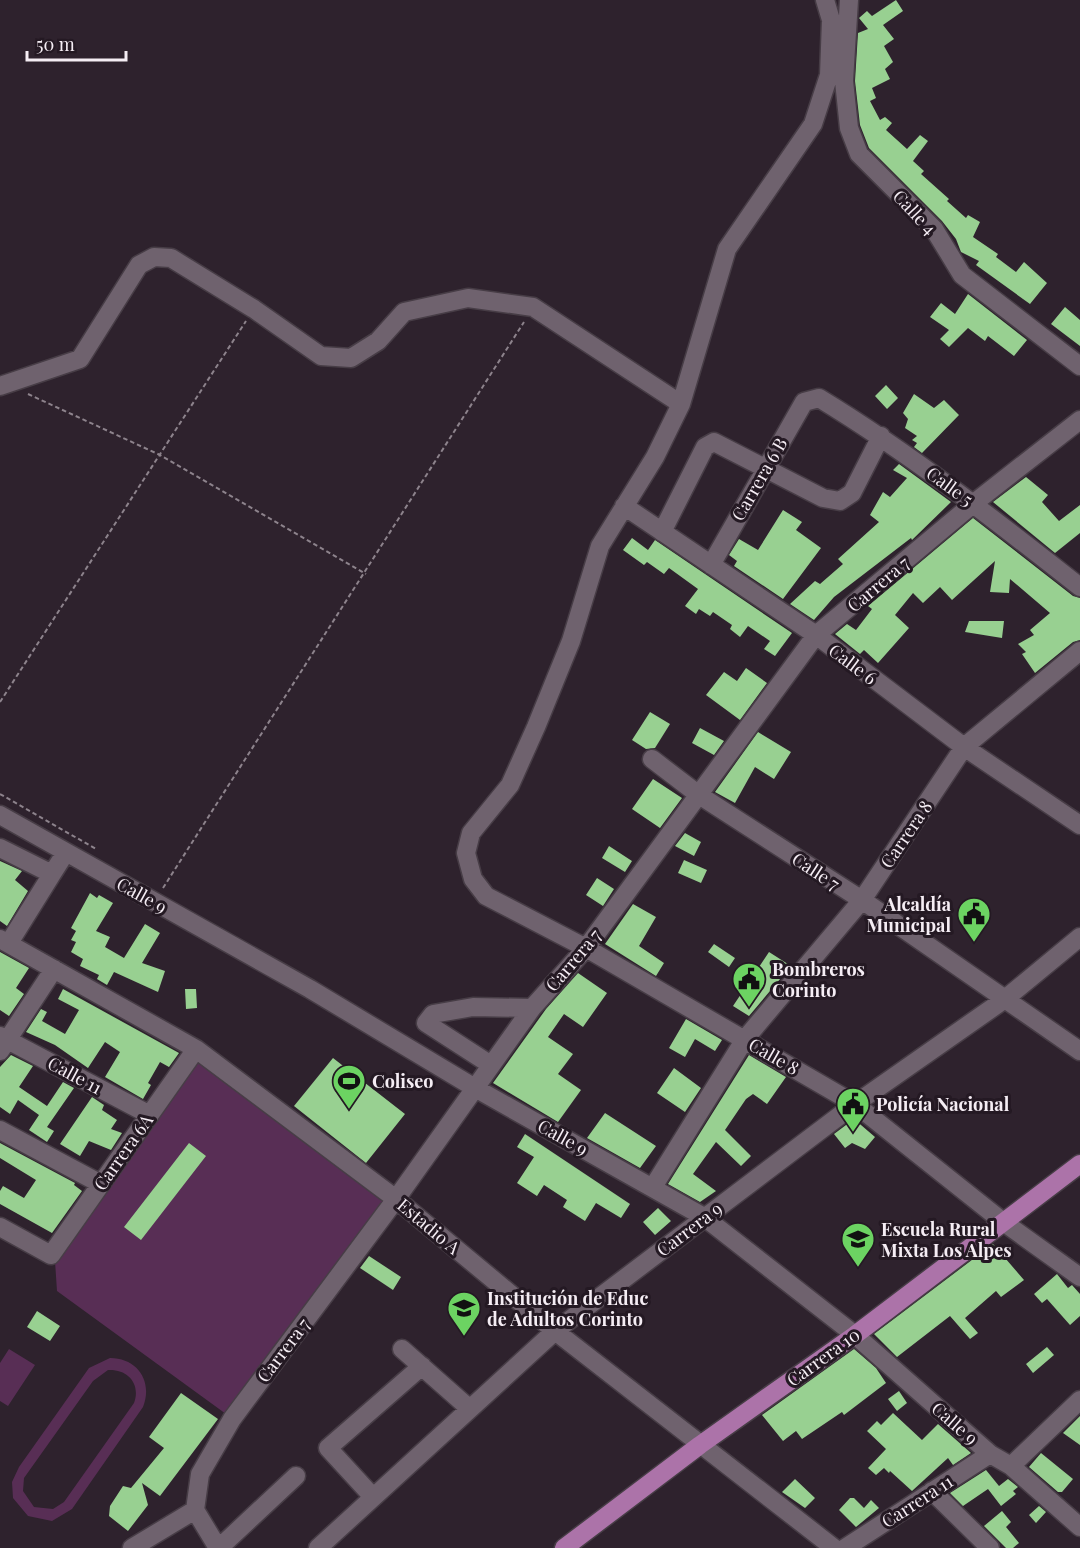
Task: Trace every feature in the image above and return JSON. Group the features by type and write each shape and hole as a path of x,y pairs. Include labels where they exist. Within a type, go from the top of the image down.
{"main road":[{"name":"Carrera 10","path":"564,1548 700,1445 855,1335 1002,1221 1080,1164"}],"street":[{"path":"624,506 655,457 681,404 727,249 813,124 829,75 831,20 825,0"},
{"name":"Calle 4","path":"849,0 844,45 844,81 849,128 859,153 934,229 962,275 1080,366"},
{"path":"3,385 80,359 139,265 154,257 171,258 254,309 321,356 351,358 378,341 404,312 468,298 534,307 681,404"},
{"name":"Calle 5","path":"812,398 819,398 881,436 974,503 1080,587"},
{"name":"Carrera 6 B","path":"711,565 804,402 812,398"},
{"name":"Carrera 7","path":"195,1510 200,1474 232,1419 396,1199 532,1008 586,948 816,635 974,503 1080,420"},
{"path":"662,532 705,447 714,442 764,470 823,498 840,501 852,493 881,436"},
{"name":"Calle 6","path":"624,506 816,635 964,747 1080,825"},
{"name":"Calle 8","path":"624,506 600,546 571,641 510,785 471,833 466,853 473,879 486,896 586,948 855,1104 1002,1221 1080,1277"},
{"name":"Carrera 8","path":"652,1187 745,1040 862,900 964,747 1080,651"},
{"name":"Calle 7","path":"652,759 699,795 862,900 1080,1051"},
{"name":"Calle 9","path":"0,815 310,989 474,1088 704,1217 855,1335 990,1454 1011,1466 1080,1527"},
{"path":"0,848 51,874"},
{"path":"4,941 66,852"},
{"name":"Carrera 9","path":"318,1548 555,1331 855,1104 1005,999 1080,937"},
{"name":"Estadio A","path":"4,941 196,1050 396,1199 555,1331 834,1548"},
{"path":"3,1042 54,969"},
{"path":"490,1065 426,1023 433,1014 473,1007 532,1008"},
{"name":"Calle 11","path":"3,1042 150,1115"},
{"name":"Carrera 6A","path":"0,1227 51,1255 196,1050"},
{"path":"0,1130 101,1184"},
{"path":"402,1348 470,1409"},
{"path":"373,1497 328,1448 422,1366"},
{"path":"1011,1466 1080,1401"},
{"name":"Carrera 11","path":"845,1548 990,1454"},
{"path":"132,1548 195,1510 219,1548 296,1476"},
{"path":"932,1491 990,1548"}],"path":[{"path":"153,883 164,888 534,307"},
{"path":"0,702 254,309"},
{"path":"3,385 160,455 366,574"},
{"path":"0,794 102,853"}],"shaded area":[{"path":"197,1056 388,1199 226,1414 57,1291 55,1261"},
{"path":"9,1349 35,1365 8,1406 0,1401 0,1363"},
{"path":"110,1358 120,1359 135,1367 141,1373 146,1389 143,1407 72,1509 52,1521 28,1516 13,1498 12,1482 19,1467 89,1368","holes":["108,1370 127,1375 134,1384 136,1390 134,1403 64,1502 53,1509 34,1507 23,1491 24,1478 93,1381"]}],"building":[{"path":"896,0 903,11 883,25 894,39 884,46 893,62 885,69 890,79 872,88 876,98 870,101 880,120 885,117 892,123 886,130 907,149 920,135 928,141 913,161 924,171 921,174 949,199 947,201 966,218 968,215 980,222 973,237 998,254 996,257 1016,272 1024,262 1047,283 1030,304 976,265 979,261 961,252 956,239 942,221 869,148 860,125 855,81 858,33 868,29 859,18 867,11 872,16"},
{"path":"968,294 1027,340 1014,356 988,336 985,341 968,328 949,347 940,339 949,330 930,317 941,303 955,314"},
{"path":"1065,307 1080,320 1080,346 1051,324"},
{"path":"886,385 898,398 887,409 875,396"},
{"path":"914,394 934,408 944,400 959,415 922,453 914,447 917,443 912,440 917,436 905,428 908,419 903,413"},
{"path":"899,464 951,502 912,540 911,538 834,597 814,620 790,604 815,581 820,584 843,564 838,559 879,522 870,515 883,492 890,497 907,478 893,470"},
{"path":"1026,477 1048,495 1042,502 1059,521 1080,505 1080,533 1055,553 993,502"},
{"path":"783,510 802,522 796,530 821,548 783,599 734,566 737,561 729,555 739,539 758,550"},
{"path":"973,518 1073,596 1080,598 1080,640 1073,642 1035,673 1022,654 1026,652 1018,644 1034,635 1030,630 1050,613 1010,579 1009,593 990,592 995,561 952,600 940,587 923,603 913,593 895,615 909,628 878,663 864,650 860,654 835,634 847,624 856,630 872,609 868,606"},
{"path":"632,538 648,550 655,540 792,633 775,656 764,649 770,641 748,626 740,637 730,629 732,625 713,612 710,616 699,609 696,614 685,606 698,589 669,568 664,574 647,562 644,565 623,550"},
{"path":"969,621 1004,621 1002,638 965,632"},
{"path":"746,668 767,683 740,720 706,695 724,672 737,681"},
{"path":"650,712 670,724 655,748 646,749 632,740"},
{"path":"700,728 724,741 714,755 692,743"},
{"path":"758,732 791,752 774,779 755,767 735,803 715,792"},
{"path":"653,779 682,798 660,828 632,809"},
{"path":"685,833 701,842 694,856 675,846"},
{"path":"609,846 632,861 625,872 602,858"},
{"path":"684,860 707,870 701,883 678,873"},
{"path":"0,861 22,871 15,880 28,891 7,926 0,921"},
{"path":"597,878 614,889 603,906 586,895"},
{"path":"90,893 113,903 96,931 110,937 105,947 124,958 145,924 160,933 142,963 165,971 158,992 114,972 107,985 97,979 99,975 80,966 83,959 71,952 76,942 71,940 76,931 71,928"},
{"path":"633,904 656,917 639,946 664,963 656,976 605,944"},
{"path":"714,944 735,958 729,967 708,952"},
{"path":"0,952 29,968 16,988 24,994 9,1016 0,1010"},
{"path":"769,952 791,966 749,1016 733,1006"},
{"path":"578,973 607,993 583,1027 564,1014 548,1037 573,1054 558,1074 581,1090 558,1122 493,1083 546,1009"},
{"path":"63,989 179,1053 169,1067 160,1062 148,1083 151,1085 143,1099 105,1077 120,1052 105,1042 88,1068 55,1045 26,1032 41,1009 47,1012 42,1021 65,1034 79,1010 58,999"},
{"path":"185,989 196,989 197,1008 186,1009"},
{"path":"686,1019 722,1040 715,1051 695,1039 685,1057 669,1048"},
{"path":"11,1055 33,1066 19,1087 47,1106 63,1082 74,1088 47,1127 54,1131 47,1142 29,1130 39,1115 18,1100 10,1114 0,1107 0,1067"},
{"path":"749,1055 786,1077 767,1104 753,1094 746,1099 725,1130 751,1156 741,1166 716,1142 693,1174 716,1191 700,1202 668,1184"},
{"name":"Coliseo","path":"333,1058 405,1114 366,1163 294,1106"},
{"path":"674,1068 701,1088 685,1112 657,1093"},
{"path":"92,1097 104,1105 102,1110 117,1120 111,1129 122,1133 111,1150 89,1141 80,1156 60,1144"},
{"path":"605,1113 656,1146 640,1168 587,1138"},
{"name":"Policía Nacional","path":"854,1119 875,1137 865,1149 852,1143 845,1148 834,1134"},
{"path":"525,1134 630,1204 621,1218 596,1203 585,1221 563,1207 567,1200 544,1185 537,1196 517,1183 534,1157 517,1147"},
{"path":"0,1143 75,1183 74,1185 82,1191 52,1233 0,1204 0,1191 3,1186 24,1198 36,1180 0,1158"},
{"path":"189,1143 206,1156 141,1240 124,1227"},
{"path":"658,1208 671,1221 655,1235 643,1222"},
{"path":"993,1244 1024,1280 1001,1297 996,1291 965,1318 978,1333 970,1339 950,1316 897,1357 874,1334"},
{"path":"369,1256 401,1277 393,1290 360,1268"},
{"path":"1057,1274 1068,1288 1072,1285 1080,1294 1080,1316 1070,1325 1047,1299 1042,1303 1034,1294"},
{"path":"37,1311 60,1326 50,1341 27,1327"},
{"path":"1047,1347 1054,1355 1033,1373 1026,1364"},
{"path":"854,1349 876,1368 886,1383 844,1415 842,1412 802,1439 796,1431 783,1441 762,1415"},
{"path":"899,1391 907,1403 897,1411 888,1399"},
{"path":"181,1393 218,1419 160,1496 142,1483 148,1505 128,1531 109,1516 110,1506 123,1486 131,1488 164,1448 149,1437"},
{"path":"893,1413 922,1440 938,1424 971,1453 953,1465 948,1458 912,1491 884,1468 876,1475 868,1468 886,1449 867,1431 877,1421 881,1425"},
{"path":"1080,1416 1080,1445 1063,1433"},
{"path":"1041,1453 1073,1479 1062,1492 1058,1492 1029,1467"},
{"path":"986,1470 999,1486 1008,1479 1018,1487 1013,1491 1016,1494 1001,1506 988,1489 963,1506 950,1493"},
{"path":"795,1479 815,1498 805,1508 782,1492"},
{"path":"850,1498 854,1498 864,1508 871,1500 879,1508 856,1527 839,1510"},
{"path":"1039,1506 1046,1512 1036,1523 1029,1515"},
{"path":"1002,1511 1011,1522 1006,1527 1019,1543 1013,1548 1006,1548 984,1526"}],"place":[{"name":"Alcaldía Municipal","path":"974,943"},
{"name":"Bombreros Corinto","path":"749,1008"},
{"name":"Coliseo","path":"349,1110"},
{"name":"Policía Nacional","path":"853,1133"},
{"name":"Escuela Rural Mixta Los Alpes","path":"858,1268"},
{"name":"Institución de Educ de Adultos Corinto","path":"464,1337"}]}
